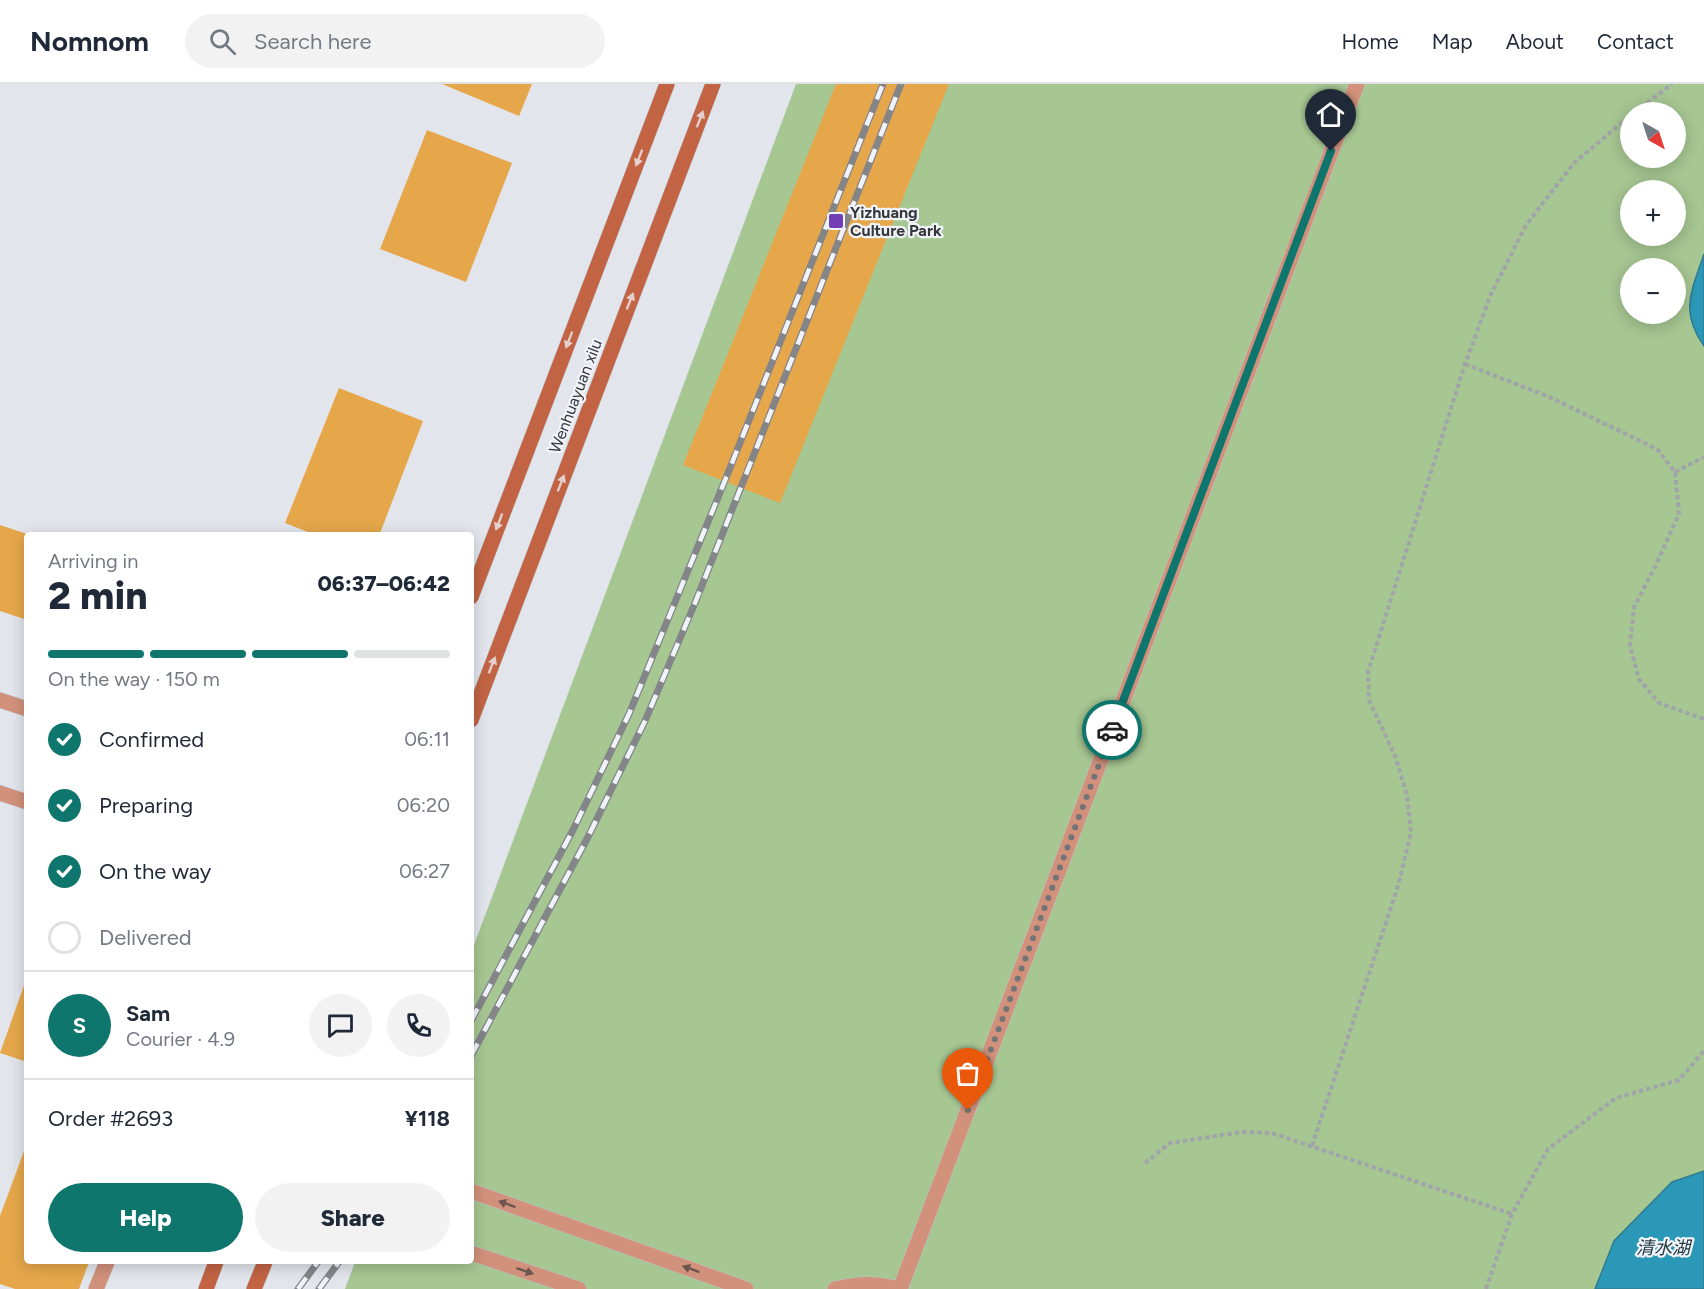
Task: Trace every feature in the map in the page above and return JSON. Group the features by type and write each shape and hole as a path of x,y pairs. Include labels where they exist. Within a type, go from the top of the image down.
{"main road":[{"name":"Wenhuayuan xilu","path":"474,589 668,84"},
{"name":"Wenhuayuan xilu","path":"474,712 713,84"},
{"path":"206,1289 215,1264"},
{"path":"255,1289 264,1264"}],"street":[{"path":"835,1289 877,1284 900,1289 1357,84"},
{"path":"0,700 24,708"},
{"path":"0,793 24,801"},
{"path":"474,1192 746,1289"},
{"path":"474,1254 579,1289"},
{"path":"96,1289 106,1264"}],"path":[{"path":"1648,102 1672,84"},
{"path":"1312,1146 1398,886 1411,833 1407,795 1395,756 1369,700 1368,672 1465,364 1491,294 1526,225 1574,163 1620,124"},
{"path":"1465,364 1547,396 1657,449 1675,472 1679,514 1634,607 1630,646 1640,679 1659,703 1704,719"},
{"path":"1675,472 1704,458"},
{"path":"1486,1289 1512,1214 1548,1149 1616,1098 1679,1080 1704,1051"},
{"path":"1145,1163 1170,1143 1242,1132 1272,1133 1512,1214"}],"green space":[{"path":"796,84 1704,84 1704,1289 345,1289 354,1264 474,1264 474,945"}],"water":[{"path":"1704,254 1704,346 1692,322 1690,300"},
{"name":"清水湖","path":"1704,1171 1704,1289 1595,1289 1614,1241 1672,1182"}],"building":[{"path":"442,84 532,84 519,116"},
{"path":"836,84 949,84 780,503 683,465"},
{"path":"427,130 512,163 466,282 380,249"},
{"path":"339,388 423,421 381,532 308,532 285,523"},
{"path":"0,525 24,533 24,619 0,611"},
{"path":"24,985 24,1061 0,1053"},
{"path":"24,1151 24,1264 88,1264 79,1289 15,1289 0,1284 0,1216"}],"railway":[{"path":"474,1015 573,830 629,714 883,84"},
{"path":"474,1050 588,837 645,721 695,603 901,84"},
{"path":"298,1289 317,1264"},
{"path":"319,1289 338,1264"}],"way so far":[{"path":"968,1110 1112,730"}],"place":[{"name":"Yizhuang Culture Park","path":"836,221"}],"route":[{"path":"1112,730 1331,151"}]}
